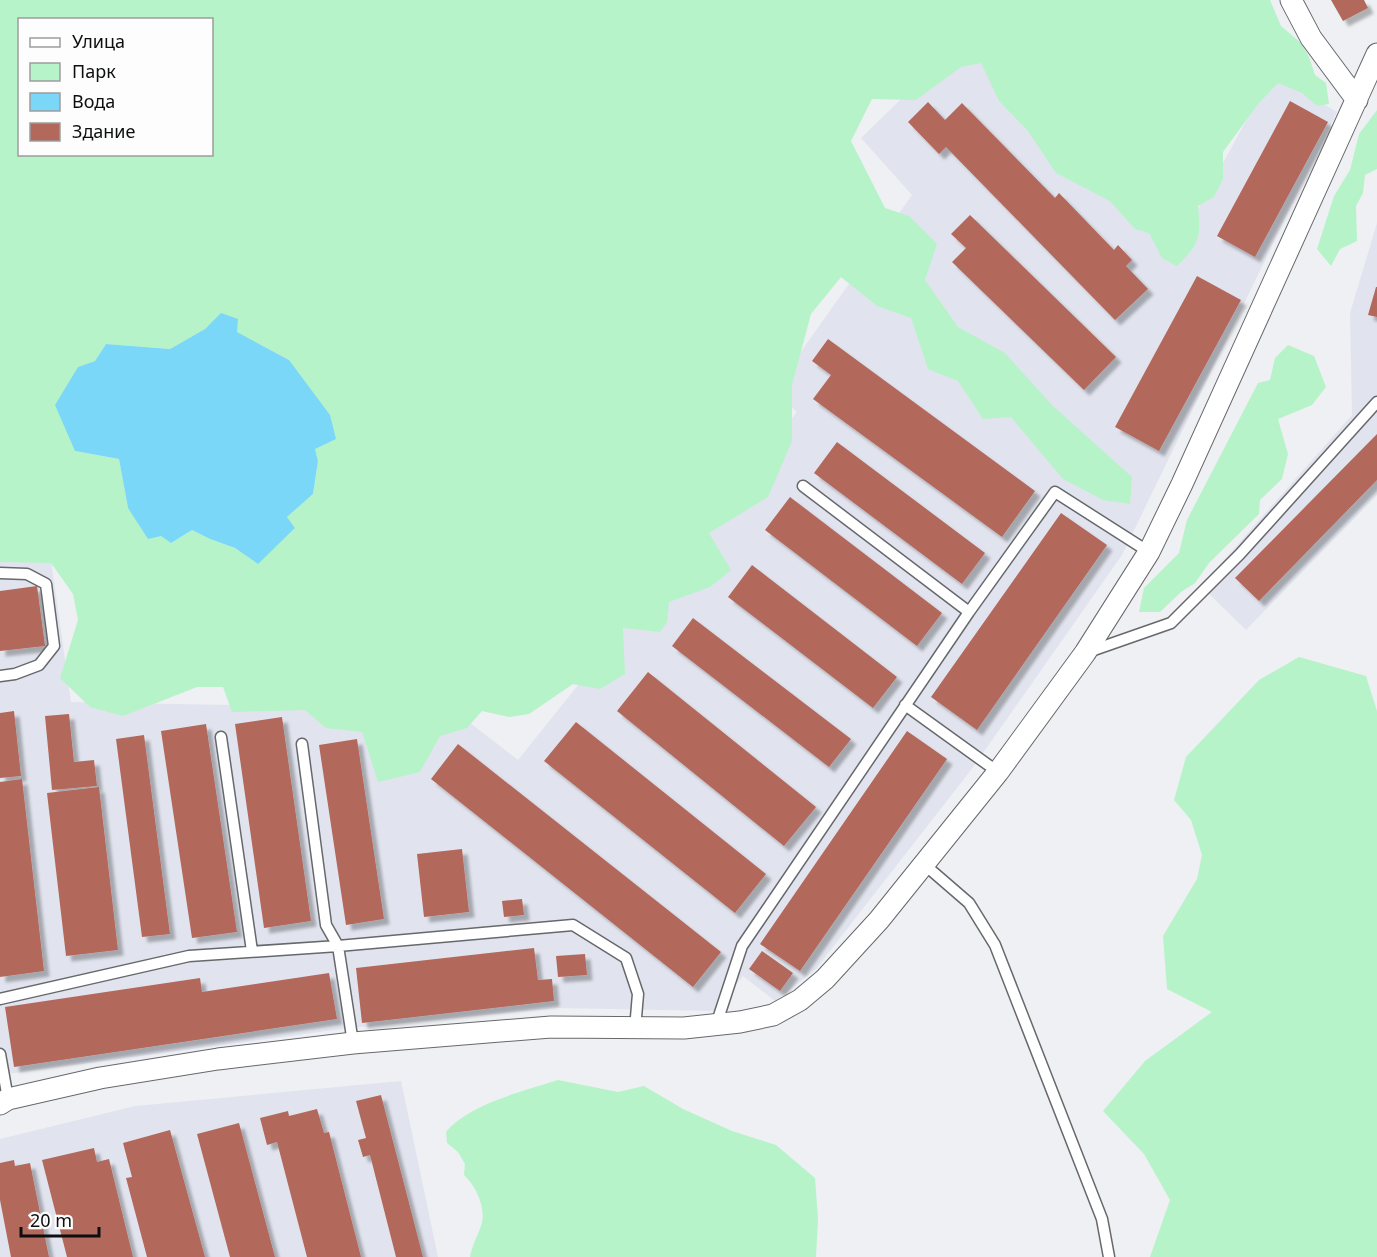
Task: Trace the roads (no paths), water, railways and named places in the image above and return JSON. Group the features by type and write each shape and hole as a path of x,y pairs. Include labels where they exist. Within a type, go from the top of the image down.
{"street":[{"path":"1291,0 1311,38 1357,100"},
{"path":"4,1102 123,1074 218,1059 353,1043 551,1027 635,1029 716,1025 773,1015 800,1000 833,971 879,920 998,772 1085,653 1149,552 1377,54"}],"lane":[{"path":"1085,653 1171,623 1240,554 1377,402"},
{"path":"803,486 969,612"},
{"path":"716,1025 742,946 969,612 1055,492 1149,552"},
{"path":"0,573 27,574 46,584 54,645 39,665 15,674 0,676"},
{"path":"905,705 998,772"},
{"path":"221,737 252,951"},
{"path":"302,744 326,925 338,946 353,1043"},
{"path":"925,865 969,903 995,945 1102,1219 1109,1257"},
{"path":"0,999 189,956 338,946 573,925 626,958 638,994 635,1029"},
{"path":"0,1054 4,1102"}],"water":[{"path":"221,313 238,319 237,332 289,360 330,415 336,439 315,449 318,461 313,494 287,517 295,528 258,564 235,548 192,530 171,543 161,536 148,539 128,508 119,459 75,451 55,405 78,367 95,361 106,344 170,349 205,329"}]}
